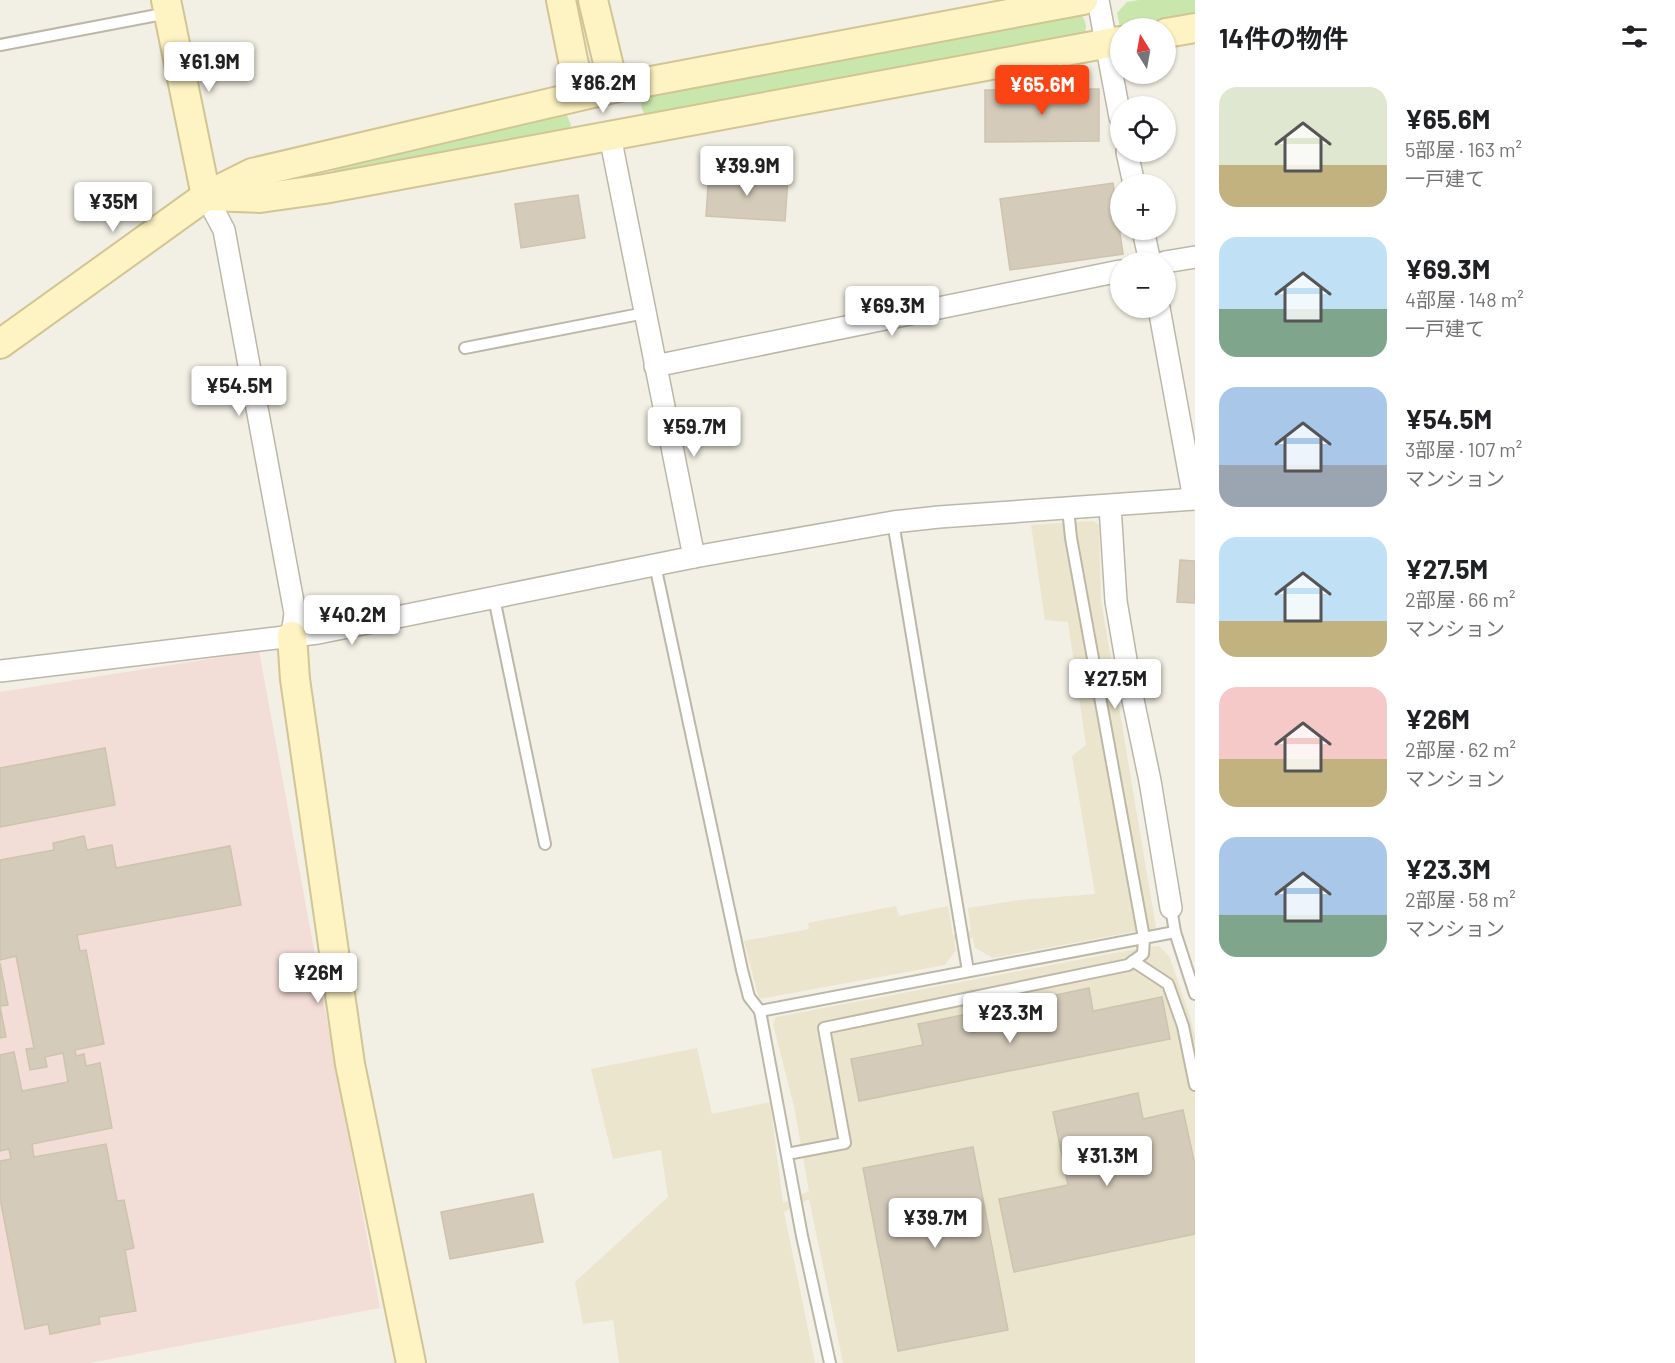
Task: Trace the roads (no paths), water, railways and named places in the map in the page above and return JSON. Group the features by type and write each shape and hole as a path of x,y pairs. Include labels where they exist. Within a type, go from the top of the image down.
{"street":[{"path":"561,0 577,96 581,142"},
{"path":"593,0 618,87 620,134 645,312 694,557"},
{"path":"0,344 206,196 260,198 326,172 577,96 1083,0"},
{"path":"1098,0 1110,34"},
{"path":"167,6 206,196 226,237 295,613 292,636 295,679 350,1064 411,1363"},
{"path":"1176,31 1195,28"},
{"path":"326,172 581,142 1110,44"},
{"path":"1176,260 1195,257"},
{"path":"656,366 1110,273"},
{"path":"0,671 318,633 694,557 893,522 1194,499 1161,318"},
{"path":"1110,506 1116,601 1171,908"}],"lane":[{"path":"0,45 167,6"},
{"path":"465,348 645,312"},
{"path":"787,1154 845,1143 824,1028 1128,964 1143,954 1144,938 1071,538 1068,508"},
{"path":"893,522 968,971"},
{"path":"655,565 742,970 749,997 760,1011 802,1236 830,1363"},
{"path":"494,598 545,844"},
{"path":"1171,908 1175,932 1195,994"},
{"path":"760,1011 1175,932"},
{"path":"1133,961 1168,984 1183,1026 1195,1085"}]}
